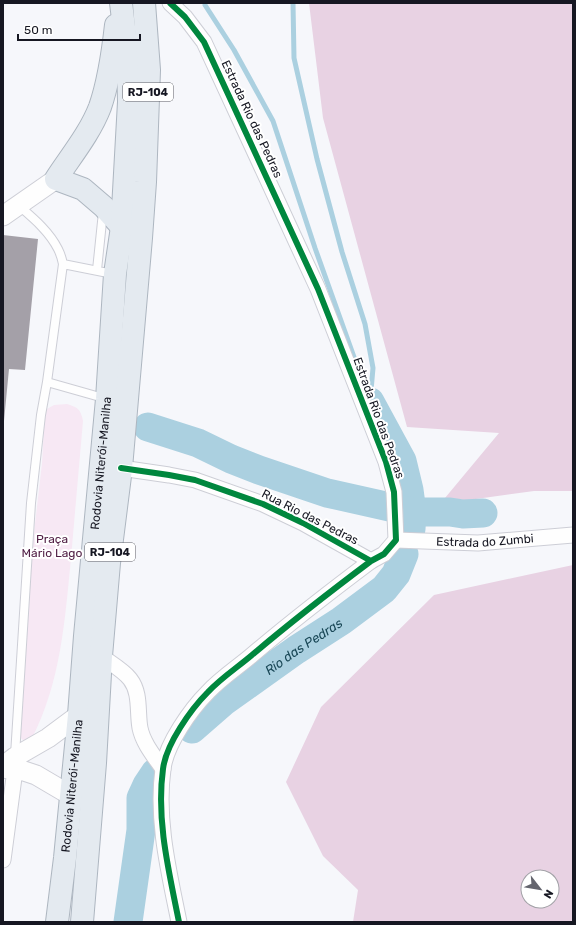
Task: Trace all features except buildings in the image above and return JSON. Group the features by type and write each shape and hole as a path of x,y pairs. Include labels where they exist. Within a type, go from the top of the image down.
{"highway":[{"path":"120,3 106,86 99,108 86,134 56,179 83,189 104,207 122,227"},
{"name":"Rodovia Niterói-Manilha","path":"57,922 79,715 84,636 107,399 106,272 122,227 129,102 128,59 120,3"},
{"name":"Rodovia Niterói-Manilha","path":"82,922 93,793 101,656 109,563 121,468 145,182 149,70 144,3"}],"street":[{"name":"Estrada Rio das Pedras","path":"170,3 185,17 204,42 318,289 386,462 394,492 396,540"},
{"path":"11,211 56,179"},
{"name":"Rua Rio das Pedras","path":"121,468 195,480 263,504 304,523 372,561"},
{"name":"Estrada do Zumbi","path":"396,540 478,544 573,536"},
{"path":"179,922 162,820 163,769 166,756 179,728 208,692 296,618 372,561 384,554 396,540"},
{"path":"101,656 124,673 136,688 140,727 143,737 163,769"},
{"path":"9,765 79,715"},
{"path":"9,765 36,776 70,795"},
{"path":"3,860 9,765"}],"lane":[{"path":"63,264 106,272 104,207"},
{"path":"9,765 31,503 41,415 63,264 58,249 47,232 34,219 11,211"},
{"path":"47,382 107,399"}],"green space":[{"name":"Praça Mário Lago","path":"67,404 74,406 78,410 83,421 64,627 56,673 42,717 32,738 30,740 23,740 20,737 32,550 42,463 45,410 54,405"}],"shaded area":[{"path":"309,3 573,3 573,491 534,491 440,504 499,433 407,427 323,118"},
{"path":"573,565 573,922 353,922 358,890 323,856 286,782 321,707 434,595"}],"waterway":[{"path":"293,3 294,58 317,159 342,252 365,324 373,368 370,402"},
{"path":"205,5 234,50 273,121 315,248 364,385"},
{"name":"Rio das Pedras","path":"370,402 402,461 409,490 412,512 411,529"},
{"path":"148,427 198,443 231,459 259,470 327,493 412,512 450,512 463,514 483,513"},
{"name":"Rio das Pedras","path":"192,729 223,702 296,650 341,621 384,589 396,574 404,554"},
{"name":"Rio das Pedras","path":"128,922 141,830 141,798 155,773"}],"cycle path":[{"path":"170,3 185,17 204,42 318,289 386,462 394,492 396,540 384,554 371,561 326,595 218,682 194,708 174,738 165,759 163,769 161,807 162,827 179,922"},
{"path":"121,468 195,480 263,504 303,523 371,561"}]}
